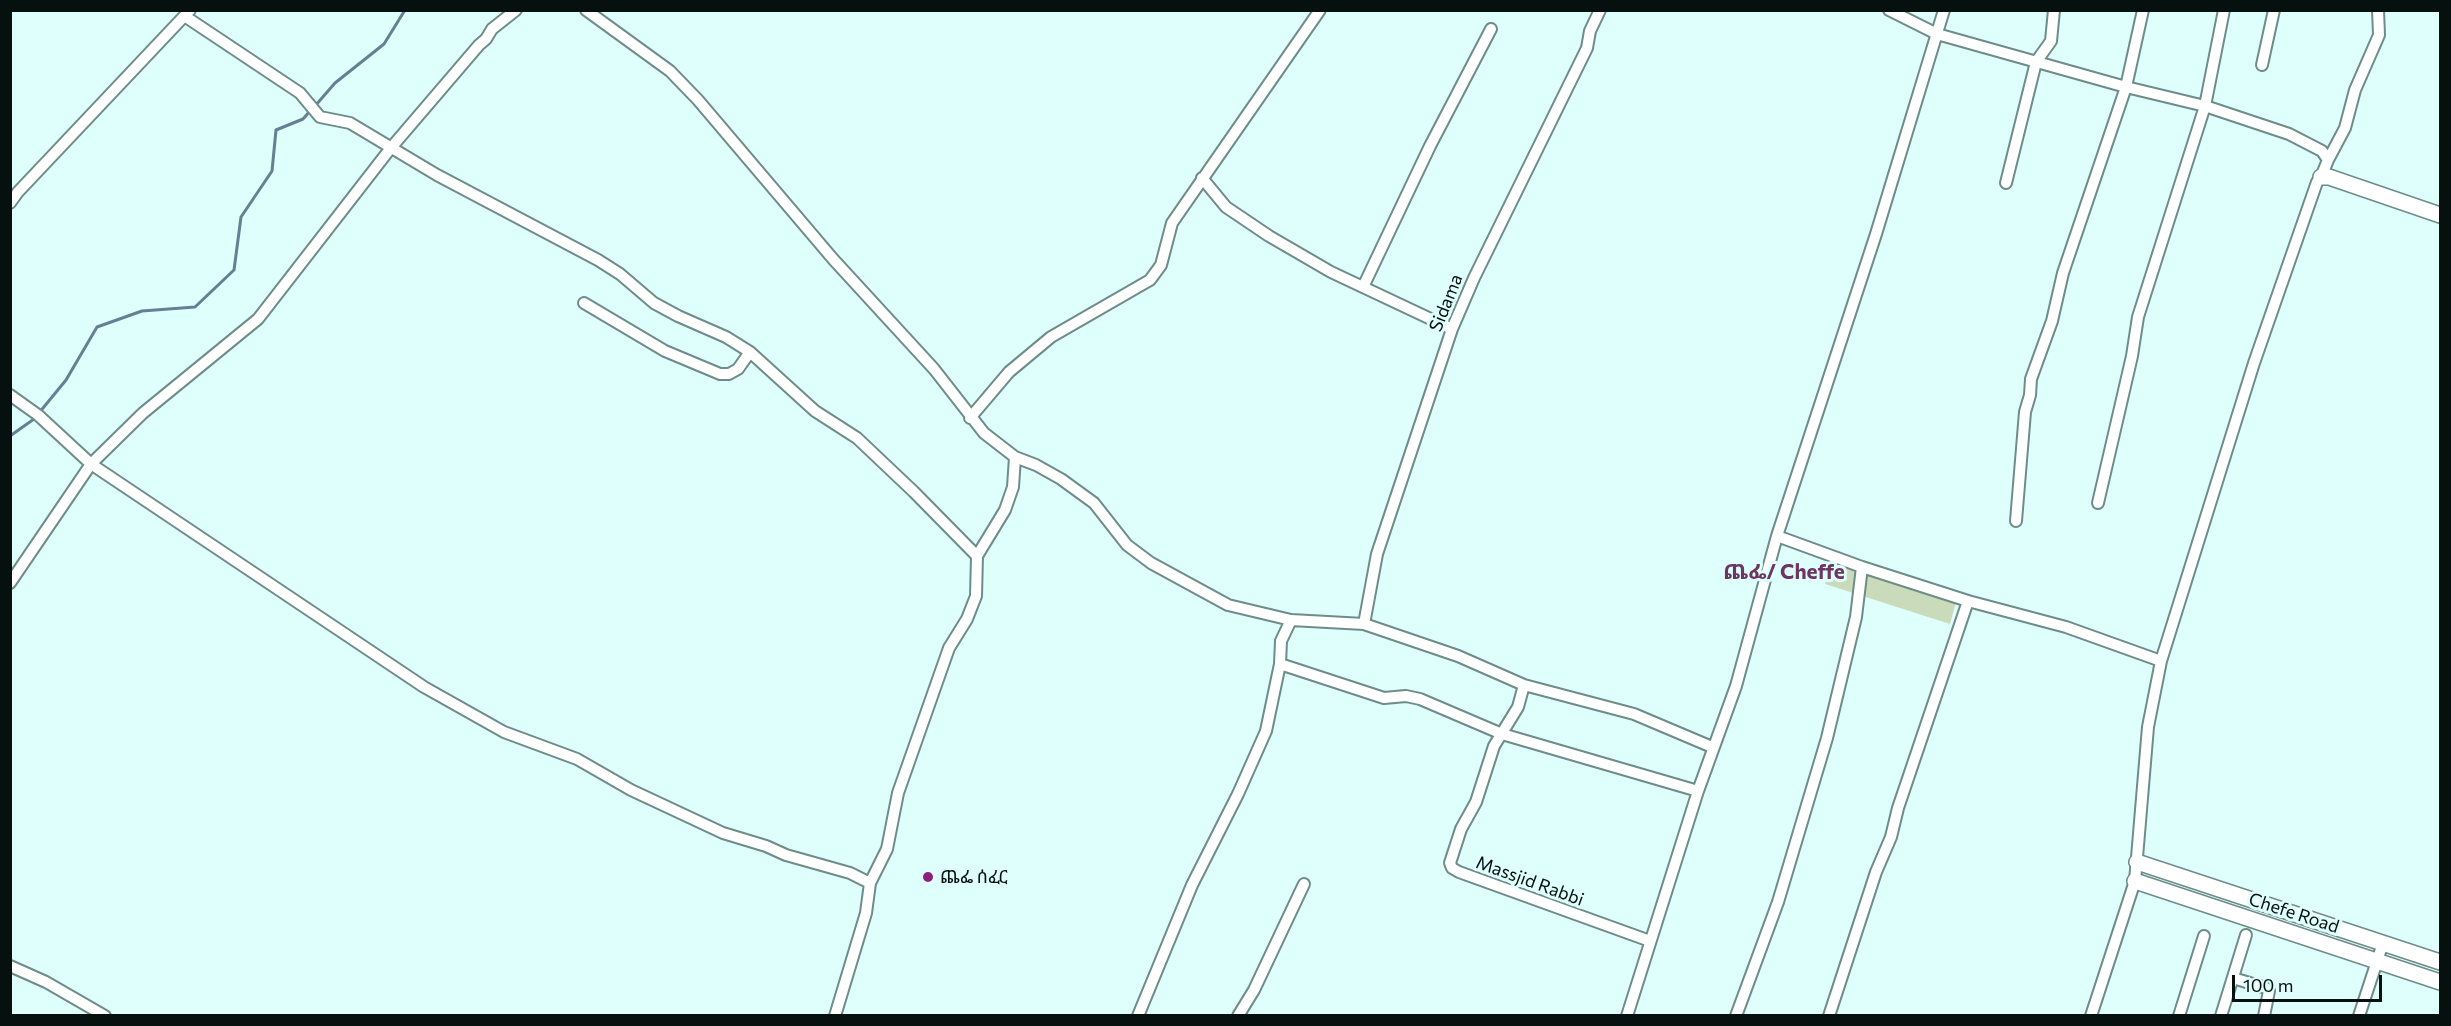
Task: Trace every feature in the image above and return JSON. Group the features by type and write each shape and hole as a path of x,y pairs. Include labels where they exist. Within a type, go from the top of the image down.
{"street":[{"path":"10,582 91,465 143,413 258,319 390,148 486,39 492,29 516,10"},
{"path":"586,10 669,71 698,100 833,259 934,369 984,433 1014,458 1036,465 1053,474 1094,503 1127,545 1161,569 1228,605 1291,620 1364,624 1458,656 1524,685 1634,714 1712,747"},
{"path":"970,418 1009,372 1051,337 1150,280 1161,265 1172,223 1320,10"},
{"name":"Sidama","path":"1364,624 1377,554 1452,329 1474,278 1587,48 1590,31 1600,10"},
{"path":"1889,10 1937,34 2126,87 2205,106 2289,134 2322,151 2328,160"},
{"path":"1627,1016 1712,747 1736,686 1777,536 1876,234 1944,10"},
{"path":"2006,183 2036,62 2050,41 2054,10"},
{"path":"2016,521 2025,412 2031,395 2031,379 2052,321 2067,263 2126,87 2143,10"},
{"path":"2098,503 2132,356 2138,317 2205,106 2224,10"},
{"path":"2262,65 2274,10"},
{"path":"2091,1016 2135,881 2148,727 2161,661 2254,363 2317,182 2345,128 2355,90 2379,35 2378,10"},
{"path":"10,203 188,14 300,93 320,117 350,123 390,148 598,260 620,274 654,303 726,337 750,352 815,411 857,438 976,556"},
{"path":"1363,287 1430,146 1491,29"},
{"path":"2321,177 2329,177 2440,215"},
{"path":"1203,178 1226,207 1331,272 1452,329"},
{"path":"584,303 664,351 720,374 729,374 738,369 750,352"},
{"path":"10,395 38,415 91,465 424,687 482,720 504,732 578,759 631,790 723,833 786,855 850,873 870,883"},
{"path":"836,1016 866,913 870,883 888,849 898,793 949,648 967,620 976,596 976,556 1005,510 1013,487 1014,458"},
{"path":"1777,536 1862,567 1968,601 2066,627 2161,661"},
{"path":"1736,1016 1778,902 1827,738 1856,617 1862,567"},
{"path":"1829,1016 1876,872 1891,837 1898,808 1968,601"},
{"path":"1138,1016 1192,885 1238,794 1266,731 1280,664 1281,640 1291,620"},
{"path":"1280,664 1384,698 1406,696 1420,699 1502,734 1698,791"},
{"name":"Massjid Rabbi","path":"1524,685 1518,707 1494,746 1476,802 1461,829 1450,863 1452,868 1459,873 1650,941"},
{"name":"Chefe Road","path":"2137,862 2440,962"},
{"name":"Chefe Road","path":"2135,881 2440,982"},
{"path":"1238,1016 1254,990 1304,884"},
{"path":"2222,1016 2246,935"},
{"path":"2179,1016 2204,936"},
{"path":"2359,1016 2383,943"},
{"path":"10,966 46,982 105,1016"},
{"path":"2233,978 2266,988 2269,991 2264,1016"}],"green space":[{"path":"1832,561 1956,602 1950,624 1825,584"}],"waterway":[{"path":"315,106 335,83 384,44 405,10"},
{"path":"10,436 34,419 66,380 97,327 142,311 195,307 234,270 241,217 272,171 276,130 303,119 310,111"}],"place":[{"name":"ጨፌ ሰፈር","path":"928,877"}],"district":[{"name":"ጨፌ/ Cheffe","path":"1784,572"}]}
